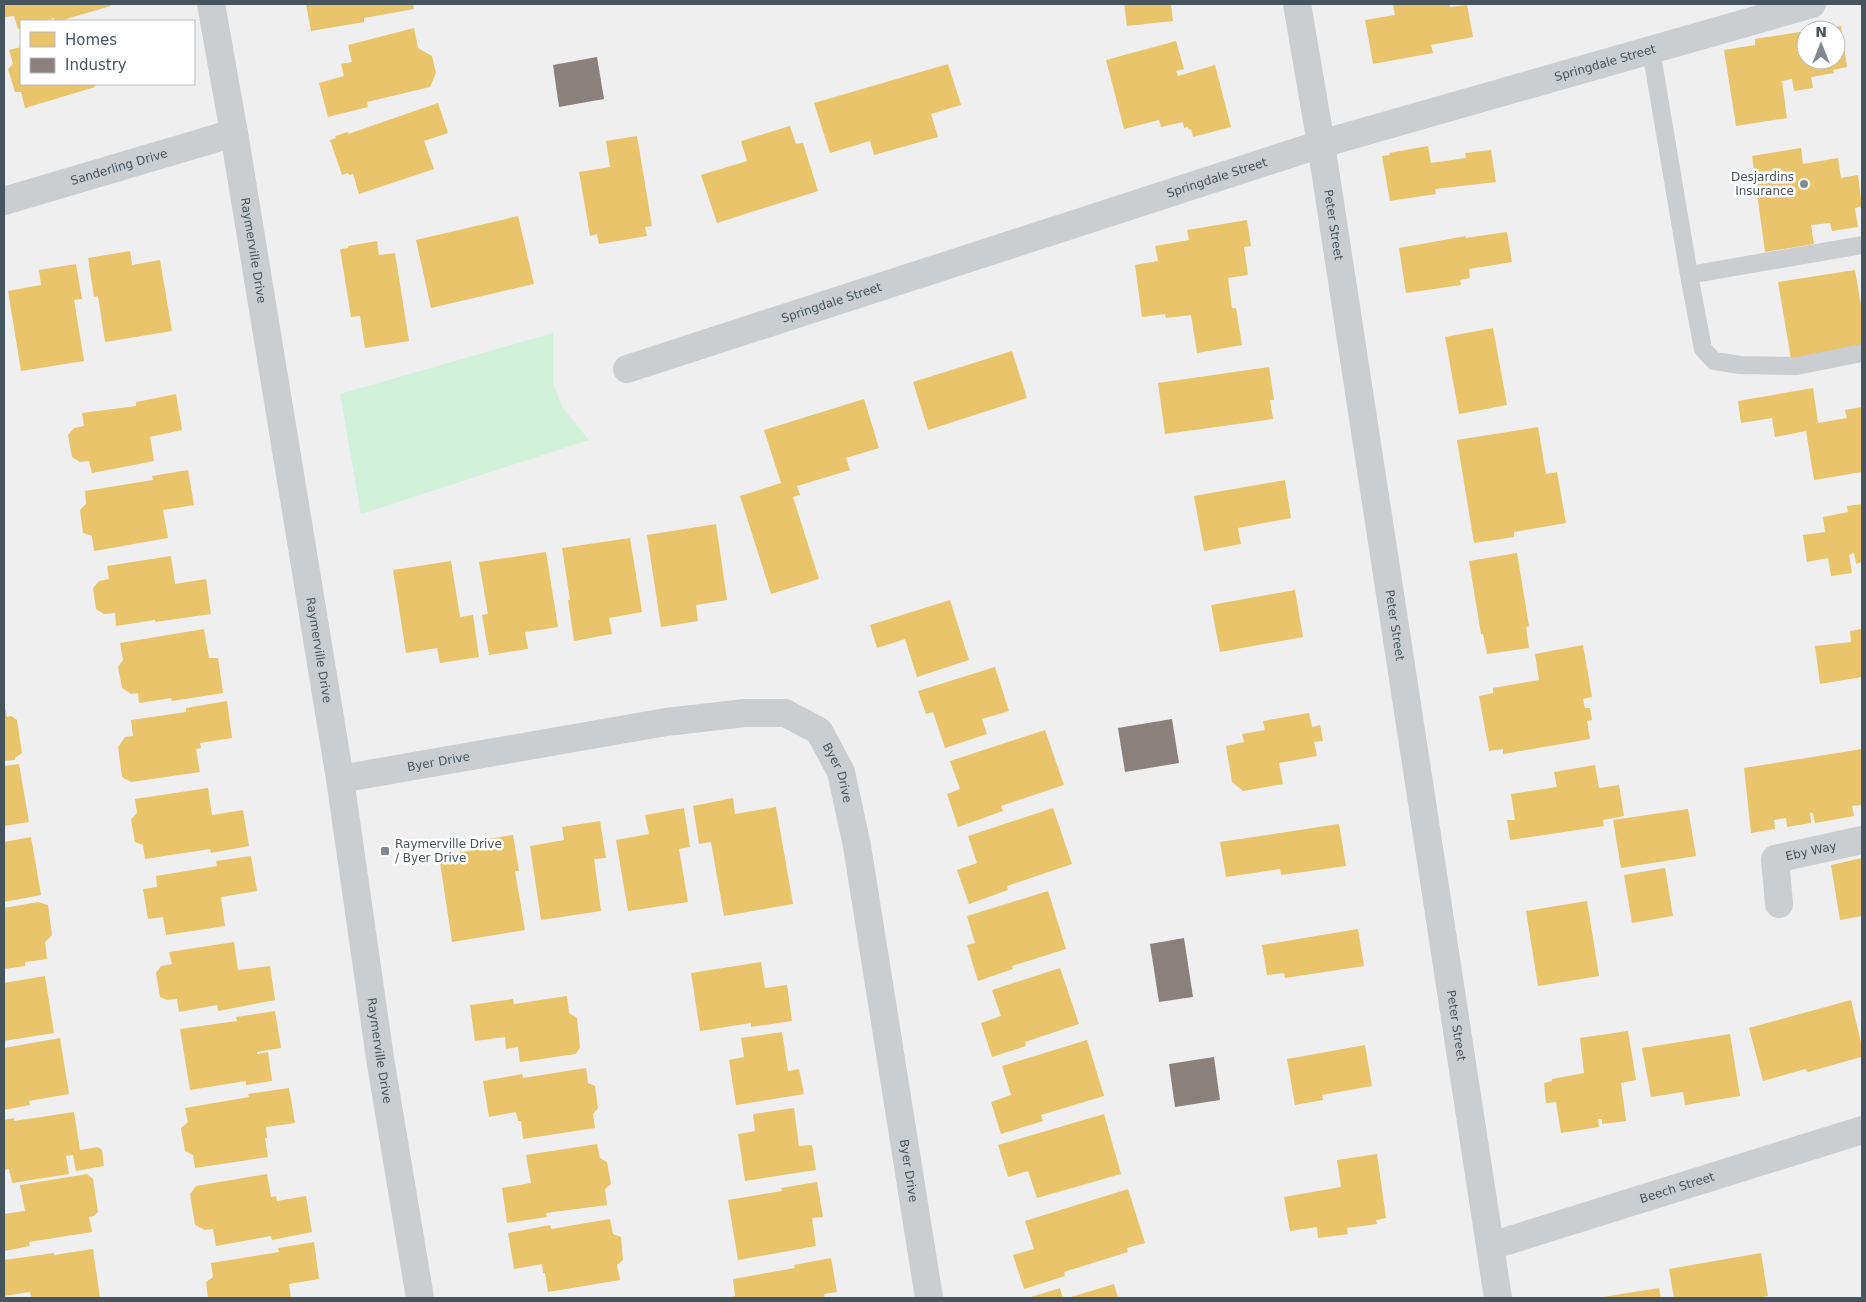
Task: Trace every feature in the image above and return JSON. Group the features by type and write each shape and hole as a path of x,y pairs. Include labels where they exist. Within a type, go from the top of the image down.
{"street":[{"name":"Raymerville Drive","path":"212,4 340,778 380,1058 420,1298"},
{"name":"Peter Street","path":"1297,4 1321,144 1498,1298"},
{"name":"Springdale Street","path":"628,369 1321,144 1812,4"},
{"name":"Sanderling Drive","path":"4,201 234,133"},
{"name":"Byer Drive","path":"340,778 666,722 746,713 785,713 819,731 841,772 856,846 929,1298"},
{"name":"Eby Way","path":"1779,904 1775,859 1862,840"},
{"name":"Beech Street","path":"1491,1246 1862,1130"}],"lane":[{"path":"1651,50 1703,349 1714,361 1740,365 1797,366 1862,353"},
{"path":"1689,275 1862,245"}],"green space":[{"path":"553,333 553,383 563,408 589,440 361,514 340,394"}],"building: Homes":[{"path":"4,4 111,4 111,6 62,20 55,20 54,18 47,20 20,20 20,28 18,29 14,16 4,17"},
{"path":"306,4 413,4 414,9 364,18 364,22 311,31"},
{"path":"1124,4 1171,4 1173,21 1127,26"},
{"path":"1449,4 1450,7 1467,5 1473,37 1431,45 1433,53 1373,64 1365,20 1395,15 1393,5"},
{"path":"414,28 418,48 432,56 436,73 430,87 367,102 368,107 328,117 319,83 344,76 341,64 352,62 348,45"},
{"path":"1796,33 1796,70 1833,70 1834,73 1811,77 1813,88 1794,91 1792,79 1782,81 1787,118 1736,126 1724,50 1755,45 1755,39"},
{"path":"1176,41 1184,69 1176,71 1178,76 1215,65 1231,127 1193,137 1191,129 1189,130 1188,127 1184,128 1183,122 1161,127 1159,120 1124,129 1106,60"},
{"path":"20,47 20,85 94,85 95,87 25,108 21,92 15,92 8,69 13,64 9,50"},
{"path":"948,64 961,105 931,114 938,137 874,155 870,141 830,153 814,103"},
{"path":"438,103 448,133 424,141 434,169 359,194 353,174 342,175 330,140 336,138 335,136 348,132 348,134"},
{"path":"790,126 796,144 803,143 818,191 717,223 701,175 747,161 741,141"},
{"path":"637,136 652,226 645,227 647,236 599,244 597,234 590,236 579,172 610,167 606,141"},
{"path":"1428,146 1431,163 1466,158 1465,153 1491,150 1496,182 1435,189 1436,194 1390,201 1382,156"},
{"path":"1801,148 1803,164 1838,158 1841,178 1858,175 1862,206 1855,208 1858,227 1832,231 1830,223 1811,225 1814,244 1765,252 1752,156"},
{"path":"518,216 534,284 431,308 416,240"},
{"path":"1247,220 1251,246 1244,247 1248,275 1228,278 1232,308 1236,308 1242,345 1197,353 1191,315 1166,318 1165,314 1142,317 1135,265 1158,261 1155,246 1189,240 1187,230"},
{"path":"1507,232 1512,262 1469,269 1470,278 1460,280 1461,285 1406,293 1399,248 1466,236 1465,238"},
{"path":"377,241 379,255 395,253 409,341 365,348 360,316 351,317 340,249"},
{"path":"130,251 132,265 160,260 172,331 105,342 98,296 94,297 88,258"},
{"path":"76,264 82,299 74,300 84,361 21,371 8,291 41,285 39,270"},
{"path":"1855,270 1862,311 1862,346 1791,359 1778,282"},
{"path":"1493,328 1507,405 1459,414 1445,337"},
{"path":"1012,351 1027,398 928,430 913,382"},
{"path":"1269,367 1274,400 1270,400 1273,419 1165,434 1158,383"},
{"path":"1813,388 1818,423 1847,418 1845,410 1862,407 1862,472 1814,480 1806,431 1775,437 1772,418 1741,423 1738,401"},
{"path":"176,394 182,430 150,437 154,461 92,473 89,461 80,462 72,457 68,435 74,428 84,426 82,413 136,406 136,402"},
{"path":"864,399 879,448 846,458 850,470 797,486 800,495 793,497 819,579 771,594 740,496 781,483 764,430"},
{"path":"1538,427 1546,474 1557,472 1566,523 1514,532 1514,537 1474,543 1457,440"},
{"path":"188,470 194,505 163,510 168,538 94,551 92,536 83,533 80,510 86,504 85,491 153,480 152,476"},
{"path":"1285,480 1291,518 1238,528 1241,544 1204,551 1194,496"},
{"path":"1862,504 1862,562 1856,564 1854,553 1849,555 1852,573 1831,576 1828,558 1807,562 1803,535 1825,532 1823,517 1848,512 1847,506"},
{"path":"716,524 727,600 696,605 698,621 661,627 647,535"},
{"path":"630,538 642,612 609,618 612,634 574,641 562,548"},
{"path":"546,552 558,627 525,632 528,649 489,655 482,615 488,614 479,562"},
{"path":"1517,553 1529,626 1526,627 1529,648 1487,654 1483,634 1481,634 1469,561"},
{"path":"171,556 175,584 206,579 211,614 116,626 115,613 104,614 96,609 93,588 99,581 109,579 107,566"},
{"path":"451,561 460,617 473,615 479,657 440,663 437,648 406,653 393,570"},
{"path":"1295,590 1303,637 1220,652 1211,605"},
{"path":"950,600 969,660 917,677 905,639 877,648 870,625"},
{"path":"204,629 209,658 218,658 223,693 172,701 171,698 139,703 138,693 131,694 122,688 118,667 123,660 120,643"},
{"path":"1862,629 1862,677 1820,684 1815,646 1851,642 1850,631"},
{"path":"1583,645 1592,697 1583,699 1585,708 1590,708 1592,720 1587,721 1590,739 1503,754 1503,749 1489,751 1479,696 1493,693 1493,688 1539,680 1535,654"},
{"path":"995,667 1009,711 982,719 987,734 945,748 933,712 926,714 918,691"},
{"path":"227,701 232,738 200,743 201,748 196,749 200,772 131,782 122,777 118,747 125,737 133,736 131,720 186,712 186,708"},
{"path":"4,703 7,717 11,716 17,720 22,753 15,760 4,761"},
{"path":"1309,713 1312,727 1320,725 1323,741 1314,742 1317,756 1279,763 1283,784 1243,791 1232,782 1226,746 1244,742 1242,734 1265,730 1263,721"},
{"path":"1045,730 1064,785 1001,806 1003,811 958,827 947,794 960,789 950,761"},
{"path":"1862,749 1862,805 1852,806 1854,816 1815,823 1813,813 1810,813 1811,823 1787,827 1786,818 1774,820 1775,829 1751,833 1744,768"},
{"path":"19,764 29,822 4,826 4,766"},
{"path":"1595,765 1599,788 1619,785 1624,816 1603,820 1604,826 1510,840 1507,820 1515,820 1511,794 1557,787 1554,772"},
{"path":"208,788 212,815 243,810 249,846 211,853 210,849 145,859 143,845 135,842 131,819 137,813 135,799"},
{"path":"733,798 735,814 776,807 793,904 724,916 711,842 699,844 693,806"},
{"path":"684,808 690,847 679,849 688,902 628,911 616,840 649,834 645,815"},
{"path":"1053,808 1072,864 1007,886 1008,890 969,904 957,870 977,863 968,836"},
{"path":"1688,809 1696,856 1621,868 1613,820"},
{"path":"600,821 606,858 594,859 601,911 541,920 530,846 564,840 562,827"},
{"path":"1339,824 1346,866 1281,875 1280,869 1226,877 1220,842"},
{"path":"513,835 519,871 515,871 525,930 452,942 439,856 475,850 473,841"},
{"path":"31,837 41,895 4,902 4,842"},
{"path":"251,856 257,891 221,897 225,926 166,935 163,917 148,919 143,889 157,887 156,876 217,866 216,861"},
{"path":"1862,858 1862,916 1840,920 1831,865"},
{"path":"1665,868 1673,916 1632,923 1624,875"},
{"path":"1048,891 1066,949 1012,966 1013,969 978,981 967,945 975,943 967,916"},
{"path":"1587,901 1599,976 1538,986 1526,911"},
{"path":"38,902 48,905 52,935 45,942 47,959 25,962 25,966 4,969 4,908"},
{"path":"1358,929 1364,966 1285,978 1284,973 1267,975 1262,945"},
{"path":"234,942 238,970 270,966 275,1000 218,1011 217,1005 179,1012 177,999 167,1000 160,997 156,973 161,966 172,964 169,952"},
{"path":"761,962 765,988 787,985 792,1021 751,1027 751,1023 700,1031 691,973"},
{"path":"1060,968 1079,1024 1025,1042 1026,1046 992,1057 981,1023 1001,1016 992,990"},
{"path":"45,976 54,1033 4,1041 4,983"},
{"path":"567,996 569,1013 577,1018 580,1047 576,1054 520,1062 518,1047 506,1049 505,1037 475,1041 470,1005 513,999 514,1004"},
{"path":"1851,1000 1862,1047 1861,1057 1808,1072 1805,1069 1763,1081 1749,1028"},
{"path":"275,1011 281,1048 257,1052 257,1054 268,1052 272,1081 246,1085 246,1081 190,1090 180,1029 237,1021 236,1017"},
{"path":"1628,1031 1636,1080 1621,1083 1626,1121 1602,1124 1602,1119 1598,1119 1599,1127 1561,1133 1556,1102 1546,1103 1544,1083 1552,1081 1552,1079 1584,1073 1580,1038"},
{"path":"782,1032 788,1071 799,1069 804,1094 736,1105 729,1060 744,1057 741,1038"},
{"path":"1730,1034 1740,1096 1685,1105 1683,1092 1651,1097 1642,1048"},
{"path":"60,1038 69,1094 29,1101 30,1105 4,1110 4,1048"},
{"path":"1087,1040 1104,1096 1041,1115 1043,1121 1001,1134 991,1102 1011,1095 1002,1066"},
{"path":"1365,1045 1372,1086 1322,1095 1323,1100 1295,1105 1287,1059"},
{"path":"586,1068 588,1083 595,1086 598,1108 593,1114 595,1128 523,1139 521,1121 518,1121 516,1112 489,1117 483,1081 522,1074 523,1078"},
{"path":"289,1088 295,1123 266,1127 267,1138 265,1138 268,1157 195,1168 193,1155 185,1151 181,1128 188,1122 185,1108 249,1097 248,1094"},
{"path":"794,1108 799,1146 812,1145 816,1170 745,1181 738,1134 755,1131 753,1114"},
{"path":"74,1112 80,1150 98,1147 102,1150 104,1166 76,1171 73,1155 66,1156 69,1174 12,1183 9,1169 4,1170 4,1120 14,1118 14,1121"},
{"path":"1104,1114 1121,1174 1037,1198 1028,1171 1008,1177 998,1145"},
{"path":"597,1144 600,1158 607,1162 611,1184 605,1189 607,1205 546,1213 547,1217 507,1223 502,1188 531,1183 526,1155"},
{"path":"1377,1154 1386,1218 1376,1220 1377,1224 1347,1228 1348,1234 1318,1238 1317,1227 1290,1231 1284,1197 1341,1187 1337,1160"},
{"path":"87,1174 93,1179 98,1212 94,1216 89,1217 92,1232 29,1242 30,1246 4,1251 4,1214 25,1211 20,1185"},
{"path":"267,1174 271,1197 276,1196 277,1201 306,1196 312,1232 272,1240 271,1236 216,1246 213,1229 205,1230 195,1225 190,1194 196,1186"},
{"path":"817,1182 823,1217 812,1218 816,1246 738,1260 728,1200 782,1191 781,1188"},
{"path":"1128,1189 1145,1243 1127,1248 1128,1252 1064,1272 1065,1276 1024,1289 1013,1255 1034,1249 1025,1221"},
{"path":"610,1219 613,1234 621,1237 623,1260 617,1265 620,1280 548,1292 542,1264 514,1269 508,1233 550,1225 551,1229"},
{"path":"314,1242 319,1279 289,1284 291,1298 208,1298 206,1282 213,1277 211,1263 279,1252 278,1248"},
{"path":"93,1249 100,1298 31,1298 30,1292 4,1296 4,1260"},
{"path":"1761,1253 1768,1296 1756,1298 1674,1298 1669,1269"},
{"path":"831,1258 837,1292 824,1294 825,1298 727,1298 735,1296 733,1279 795,1268 794,1265"},
{"path":"1114,1284 1118,1298 1068,1298"},
{"path":"1060,1288 1063,1298 1028,1298"},
{"path":"1659,1288 1661,1298 1603,1298 1603,1297"}],"building: Industry":[{"path":"597,57 604,99 559,107 553,65"},
{"path":"1172,719 1179,763 1125,772 1118,728"},
{"path":"1184,938 1193,997 1159,1002 1150,944"},
{"path":"1214,1057 1220,1100 1175,1107 1169,1064"}],"place":[{"name":"Desjardins Insurance","path":"1804,184"},
{"name":"Raymerville Drive / Byer Drive","path":"385,851"}]}
